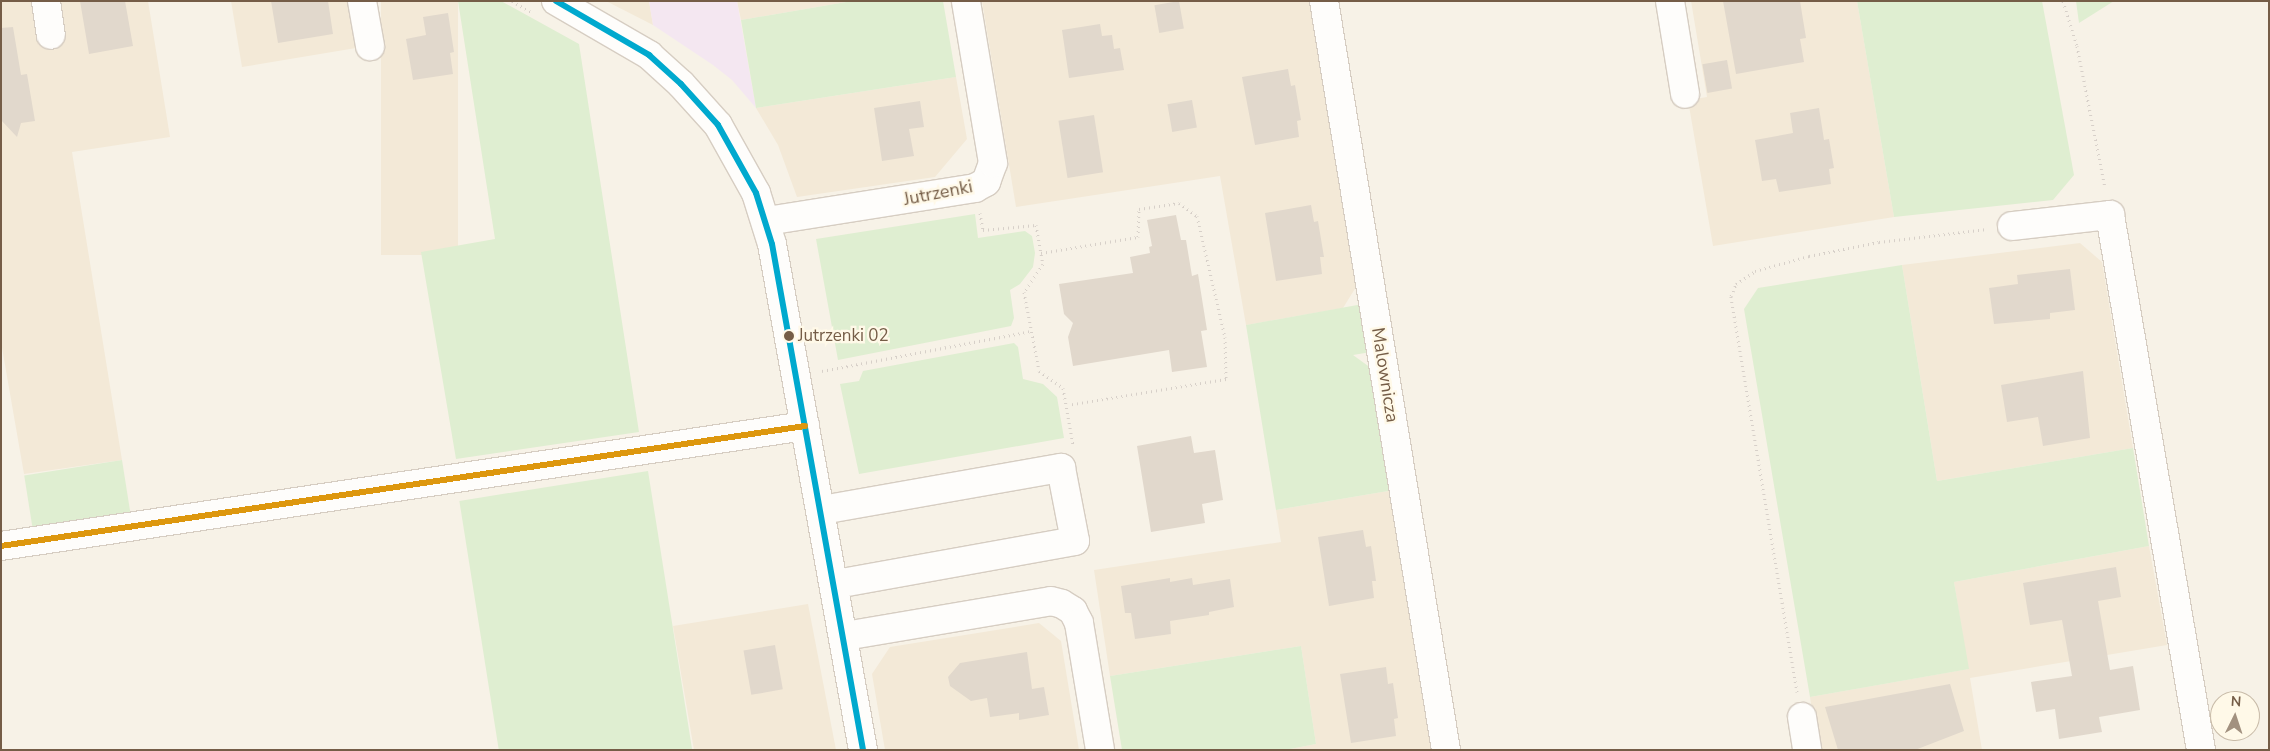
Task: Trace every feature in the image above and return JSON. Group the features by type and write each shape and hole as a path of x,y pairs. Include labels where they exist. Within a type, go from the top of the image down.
{"street":[{"path":"46,1 52,35"},
{"path":"362,1 370,46"},
{"name":"Jutrzenki","path":"766,221 975,188 986,182 993,163 966,1"},
{"name":"Malownicza","path":"1324,1 1446,750"},
{"path":"1670,1 1686,94"},
{"path":"546,8 649,55 701,104 737,156 766,221 822,510 863,750"},
{"path":"2012,226 2110,215 2201,750"},
{"path":"1,546 805,426"},
{"path":"822,510 1061,468 1075,541 835,584"},
{"path":"845,636 1052,601 1062,604 1073,611 1079,623 1100,750"},
{"path":"1802,717 1807,750"}],"path":[{"path":"512,1 546,8"},
{"path":"2063,1 2078,46 2110,215"},
{"path":"975,188 983,230 1036,225 1044,264 1024,292 1039,371 1063,388 1068,405 1075,455 1061,468"},
{"path":"1041,253 1138,237 1139,209 1179,203 1197,216 1225,337 1226,379 1068,405"},
{"path":"1802,717 1731,296 1736,284 1755,271 1809,256 1879,242 2012,226"},
{"path":"797,376 1031,331"}],"shaded area":[{"path":"1,1 148,1 170,137 72,152 122,460 24,474 1,342"},
{"path":"231,1 349,1 356,48 242,67"},
{"path":"381,1 458,1 458,255 381,255"},
{"path":"606,1 649,1 653,25"},
{"path":"649,1 737,1 756,108 732,80 653,25"},
{"path":"737,1 852,1 741,20"},
{"path":"982,1 1314,1 1361,279 1343,308 1246,325 1220,176 1016,207"},
{"path":"1691,1 1857,1 1894,217 1713,246 1688,100 1707,97"},
{"path":"956,77 967,139 935,177 797,197 778,145 756,108"},
{"path":"2080,243 2102,262 2133,448 1937,481 1902,265"},
{"path":"1394,490 1436,750 1285,750 1316,744 1301,646 1110,676 1094,570 1281,542 1276,510"},
{"path":"2149,546 2167,645 1970,678 1982,750 1818,750 1810,697 1968,669 1954,582"},
{"path":"808,604 836,750 694,750 673,626"},
{"path":"1039,623 1061,641 1079,750 885,750 872,674 890,647"}],"green space":[{"path":"458,1 501,1 579,44 639,432 456,459 421,252 495,239"},
{"path":"852,1 943,1 956,77 756,108 741,20"},
{"path":"1857,1 2042,1 2074,175 2053,200 1894,217"},
{"path":"2076,1 2114,1 2079,23"},
{"path":"975,214 978,238 1025,231 1032,236 1035,253 1033,267 1020,284 1010,290 1014,318 1011,326 838,360 816,239"},
{"path":"1902,265 1937,481 2133,448 2149,546 1954,582 1969,669 1810,697 1744,309 1758,288"},
{"path":"1363,304 1371,352 1353,355 1375,371 1394,490 1276,510 1246,325"},
{"path":"1014,343 1018,347 1023,379 1043,384 1057,397 1064,438 859,474 840,384 859,381 863,371"},
{"path":"122,460 130,513 33,529 24,475"},
{"path":"648,471 692,750 499,750 459,501"},
{"path":"1301,646 1316,744 1285,750 1122,750 1110,676"}],"building":[{"path":"80,1 125,1 133,46 89,54"},
{"path":"271,1 328,1 333,34 278,43"},
{"path":"1179,1 1184,29 1159,33 1154,5"},
{"path":"1723,1 1800,1 1806,38 1800,39 1804,62 1736,74"},
{"path":"448,13 454,52 450,53 453,74 413,80 406,39 426,35 423,17"},
{"path":"1100,24 1102,36 1112,35 1114,49 1120,48 1124,70 1069,78 1062,30"},
{"path":"13,27 21,75 27,74 35,121 21,123 17,137 1,120 1,28"},
{"path":"1727,60 1732,89 1707,93 1702,64"},
{"path":"1288,69 1291,86 1295,85 1301,120 1297,121 1299,137 1255,145 1242,77"},
{"path":"1192,100 1197,128 1172,132 1167,104"},
{"path":"920,101 924,127 909,129 914,156 882,161 874,108"},
{"path":"1819,108 1824,140 1829,139 1834,168 1829,169 1831,184 1779,192 1776,179 1762,181 1755,140 1793,133 1790,113"},
{"path":"1094,115 1103,172 1068,178 1058,121"},
{"path":"1311,205 1314,222 1318,221 1324,257 1320,257 1322,274 1276,281 1265,213"},
{"path":"1176,215 1181,240 1186,240 1192,276 1198,274 1207,330 1201,331 1207,367 1172,372 1169,350 1073,366 1068,337 1073,323 1064,314 1059,284 1133,273 1130,257 1150,253 1149,247 1152,246 1147,220"},
{"path":"2070,269 2075,310 2050,313 2050,319 1994,324 1989,288 2018,284 2017,275"},
{"path":"2083,371 2090,438 2043,446 2038,417 2007,422 2001,385"},
{"path":"1191,436 1194,453 1215,450 1223,500 1202,504 1205,523 1151,532 1137,446"},
{"path":"1363,530 1366,547 1371,546 1376,581 1372,581 1374,598 1329,606 1318,537"},
{"path":"2116,567 2121,597 2098,601 2110,670 2133,666 2140,710 2099,717 2102,732 2059,739 2055,709 2036,712 2031,682 2072,676 2062,620 2030,625 2023,583"},
{"path":"1170,578 1170,582 1192,578 1193,585 1230,579 1234,607 1209,612 1209,615 1170,621 1171,634 1135,639 1131,613 1125,613 1121,586"},
{"path":"775,645 783,689 751,695 743,651"},
{"path":"1027,652 1032,689 1044,687 1049,715 1019,720 1019,713 990,717 987,698 971,701 950,686 948,677 960,663"},
{"path":"1386,667 1388,684 1393,683 1398,718 1394,719 1396,736 1351,743 1340,674"},
{"path":"1950,684 1964,731 1915,750 1838,750 1825,707"}],"transit line":[{"path":"556,1 649,55 681,84 718,125 756,193 772,244 863,750"},
{"path":"1,546 805,426"}],"place":[{"name":"Jutrzenki 02","path":"789,336"}]}
